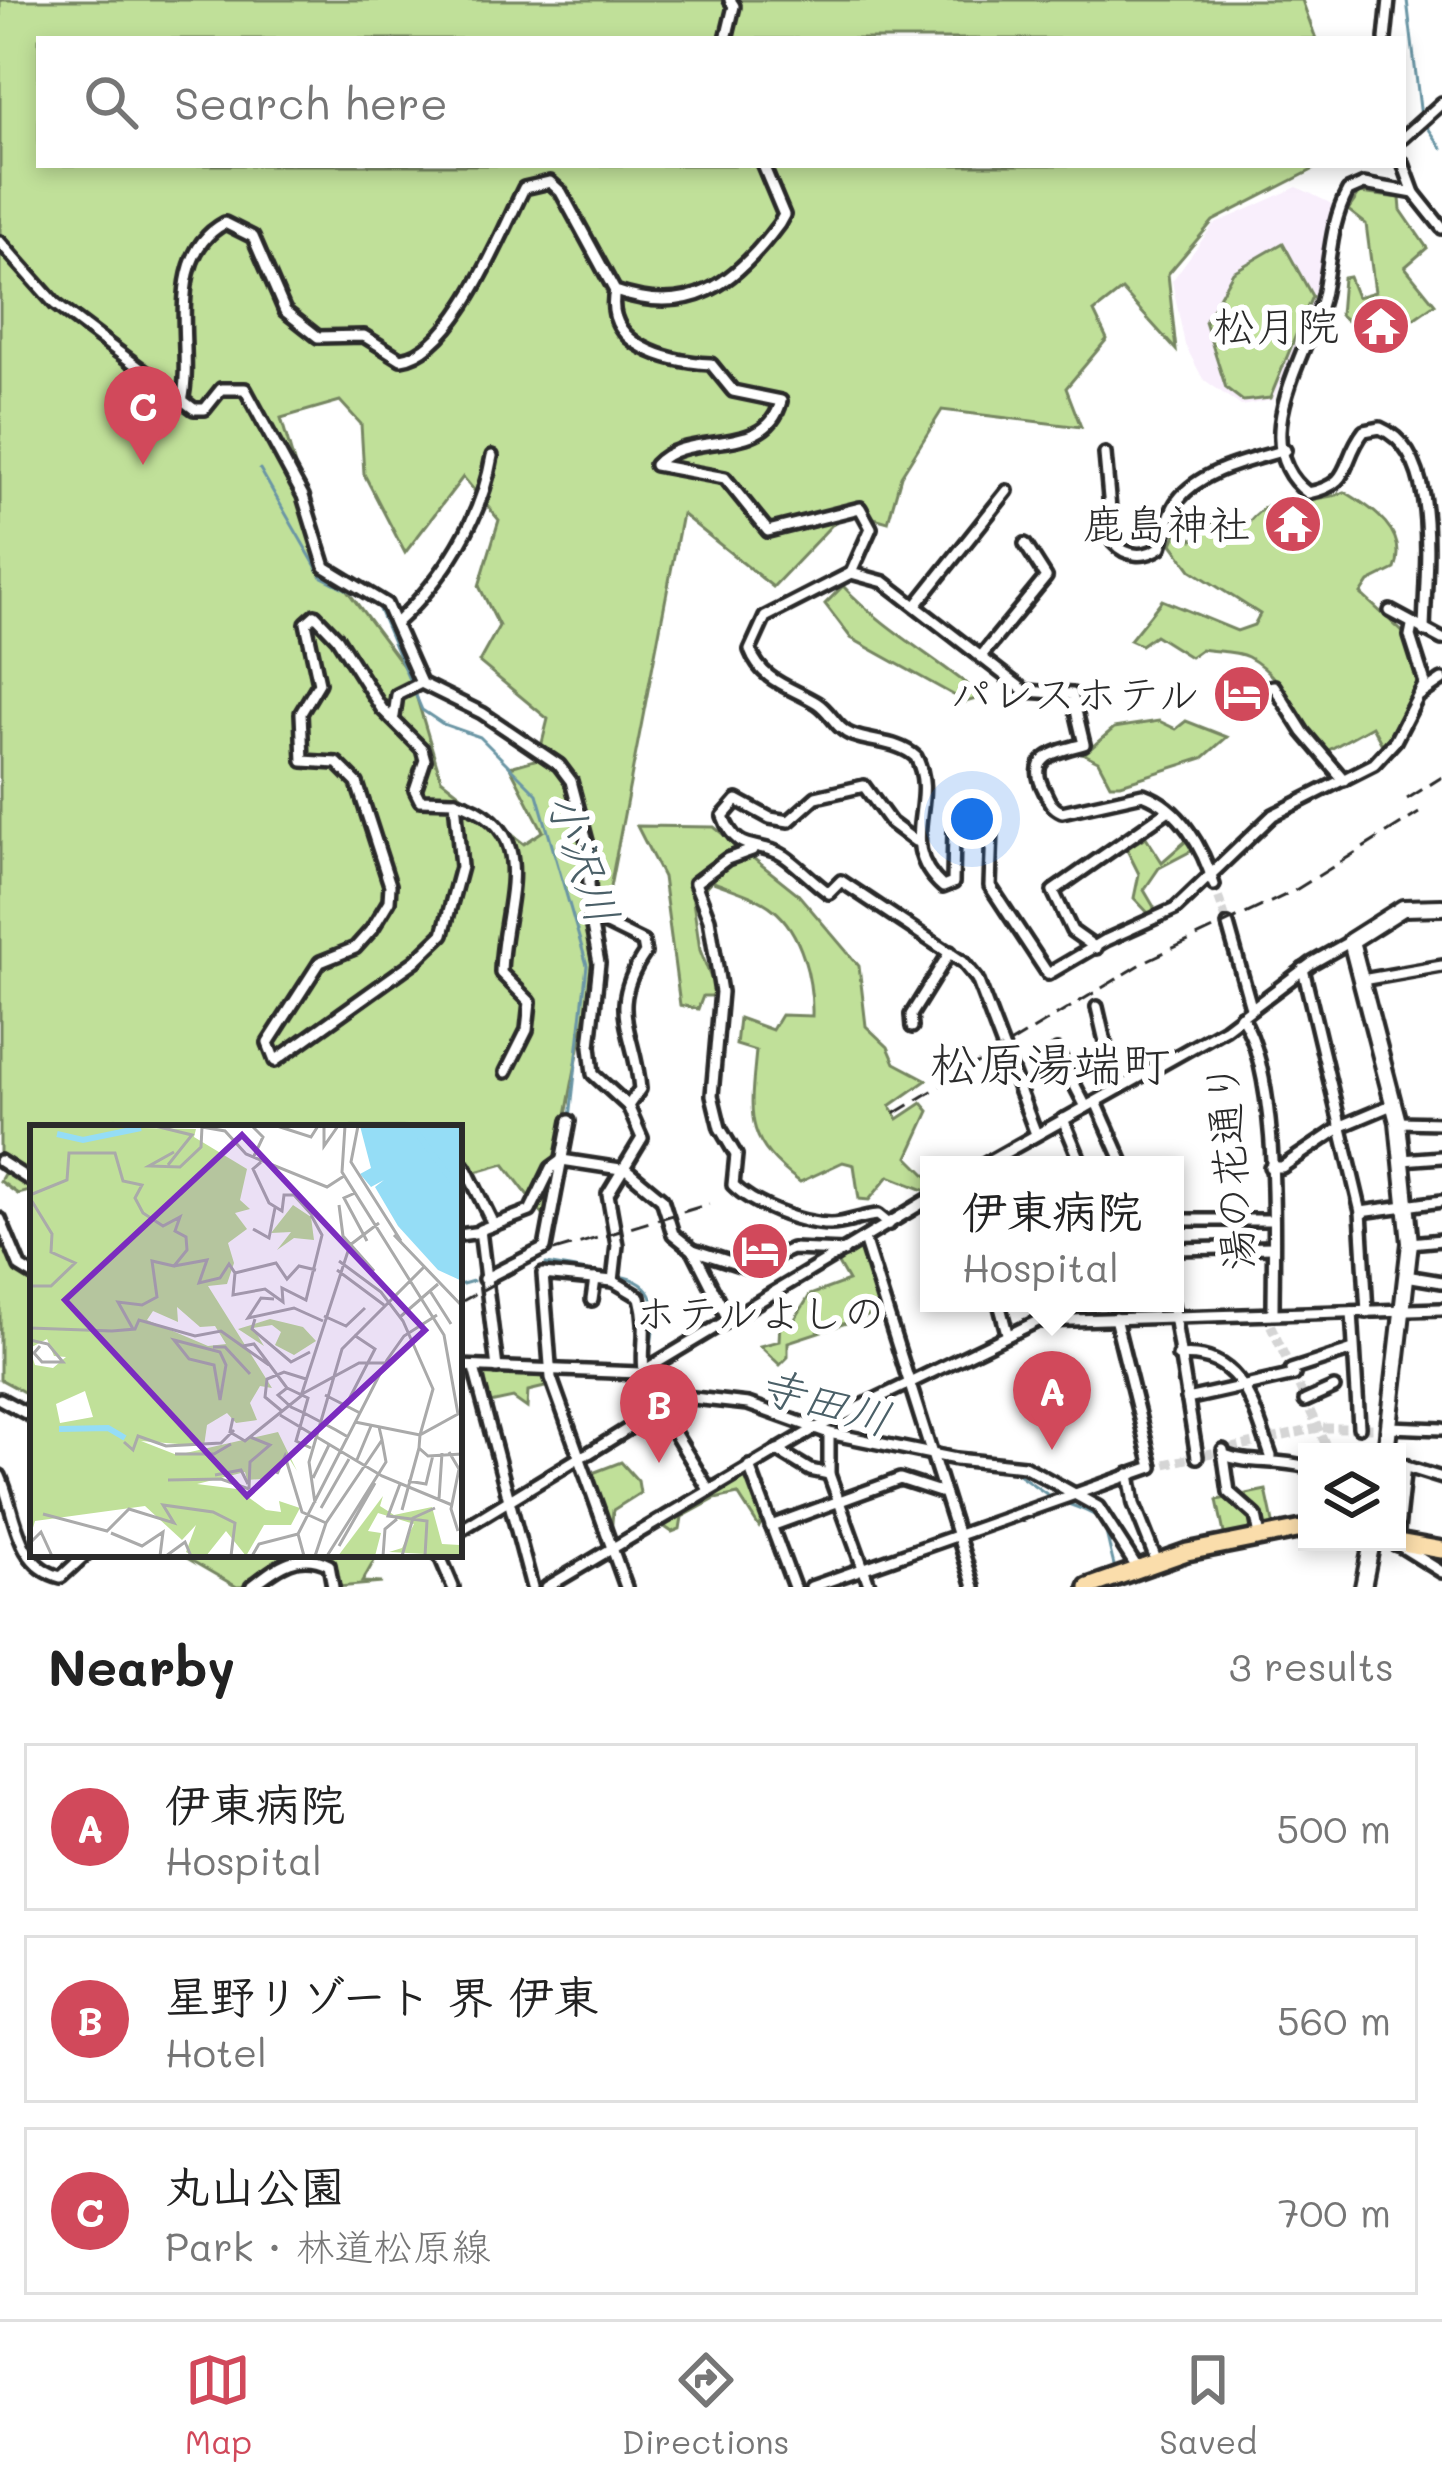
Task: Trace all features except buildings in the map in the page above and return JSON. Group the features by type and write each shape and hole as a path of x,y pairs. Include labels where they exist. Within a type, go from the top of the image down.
{"main road":[{"path":"1088,1587 1156,1562 1298,1529"},
{"path":"1406,1543 1442,1550"}],"street":[{"path":"727,36 734,6 730,0"},
{"path":"1385,36 1389,0"},
{"path":"1406,135 1442,104"},
{"path":"615,291 673,303 733,276 784,215 764,168"},
{"path":"1405,168 1414,194 1442,228"},
{"path":"182,401 188,376 180,330 191,269 207,241 225,224 253,237 275,300 318,337 364,336 401,359 430,350 475,284 524,188 537,181 561,192 615,291 620,326 645,352 711,364 733,392 781,401 781,409 756,434 740,442 698,443 655,465 725,478 768,531 860,508 871,528 851,573 765,616 750,650 771,678 788,692 820,704 840,729 901,747 916,758 922,795 915,841"},
{"path":"752,850 727,827 723,816 731,801 745,800 770,818 788,821 816,796 864,786 891,823 915,841 930,876 943,887 953,883 954,830 960,821 974,817 992,826 990,886 1048,974 1175,909 1273,815 1381,758 1425,682 1418,628 1424,470 1407,443 1380,428 1364,431 1341,480 1331,488 1308,493 1295,483 1285,450 1281,406 1321,302 1348,191 1364,184 1414,194"},
{"path":"1430,211 1442,203"},
{"path":"0,242 56,304 182,401 205,410 221,389 244,389 303,496 325,567 386,604 397,622 416,686 482,713 559,765 571,781 589,845 590,916 598,963 590,1046 593,1074 628,1106 642,1138 627,1170 608,1194 617,1245 613,1277"},
{"path":"1105,454 1107,520 1113,542 1126,554 1141,554 1161,547 1174,505 1192,488 1224,469 1285,450"},
{"path":"397,622 447,562 480,510 492,456"},
{"path":"917,604 1007,490"},
{"path":"982,655 1046,578 1025,544"},
{"path":"851,573 884,582 917,604 1033,695 1072,694 1084,744 1048,754 1035,775 1053,808 1062,812 1144,794 1184,822 1214,885"},
{"path":"1390,611 1442,639"},
{"path":"455,801 454,827 463,853 442,934 416,961 275,1061 268,1043 320,962 364,939 389,901 390,885 357,783 337,763 303,760 301,713 320,683 307,632 310,617 323,620 382,709 422,749 425,760 415,779 420,800 455,801 491,814 504,828 514,880 502,973 530,1002 527,1030 506,1072"},
{"path":"1420,695 1442,680"},
{"path":"394,717 397,695 416,686"},
{"path":"1258,689 1274,686 1282,693 1303,732 1344,780"},
{"path":"1096,948 1072,931 1053,891 1166,812"},
{"path":"889,1224 878,1215 838,1224 804,1220 749,1198 733,1185 736,1155 720,1128 712,1095 722,992 709,920 695,883 727,859 752,850 784,856 829,893 841,881 950,952 982,988 1036,1134"},
{"path":"998,1156 1241,1016 1303,969 1403,908 1442,908"},
{"path":"590,916 643,942 645,953 627,979 622,1027 640,1089 628,1106"},
{"path":"1228,925 1251,1007"},
{"path":"1351,940 1398,1122 1410,1243 1387,1443"},
{"path":"912,1027 911,1015 950,952"},
{"path":"1362,980 1442,966"},
{"path":"1303,969 1344,1125 1361,1212 1366,1312"},
{"path":"1097,1007 1116,1089"},
{"name":"湯の花通り","path":"1241,1016 1261,1065 1273,1220 1273,1313"},
{"path":"1058,1051 1119,1156"},
{"path":"1270,1168 1282,1167 1344,1125 1394,1104"},
{"path":"1063,1119 1078,1156"},
{"path":"484,1279 545,1248 569,1121"},
{"path":"1398,1122 1442,1123"},
{"path":"1402,1160 1442,1157"},
{"path":"0,1161 30,1180"},
{"path":"564,1161 627,1170 662,1199 674,1234 693,1250 748,1268 792,1249 844,1251"},
{"path":"462,1235 481,1232 492,1222 530,1211 564,1161"},
{"path":"465,1167 492,1222"},
{"path":"1361,1212 1442,1201"},
{"path":"462,1366 640,1373 920,1205"},
{"path":"0,1219 20,1267 30,1273"},
{"path":"1184,1220 1273,1220"},
{"path":"481,1232 497,1368"},
{"path":"864,1239 940,1492 974,1587"},
{"path":"1410,1243 1442,1240"},
{"path":"1184,1249 1274,1247"},
{"path":"693,1250 729,1321"},
{"path":"626,1587 549,1370 543,1274 613,1277 640,1297 647,1334 640,1373 709,1490"},
{"path":"1406,1276 1442,1282"},
{"path":"592,1300 595,1279"},
{"path":"547,1587 814,1429 1007,1333 1046,1320 1442,1309"},
{"path":"1001,1312 1007,1333"},
{"path":"1172,1312 1197,1456"},
{"path":"1352,1312 1359,1427"},
{"path":"811,1587 1152,1467 1115,1318"},
{"path":"1187,1399 1248,1388 1353,1350"},
{"path":"1178,1356 1193,1354 1223,1365 1248,1388 1271,1456"},
{"path":"653,1366 675,1396 748,1404 829,1437 930,1459 1009,1461 1106,1515 1125,1573"},
{"path":"474,1368 532,1587"},
{"path":"1305,1401 1334,1388"},
{"path":"0,1399 30,1415"},
{"path":"462,1529 660,1409"},
{"path":"1389,1427 1442,1429"},
{"path":"829,1437 829,1474 870,1587"},
{"path":"777,1450 810,1470 829,1474"},
{"path":"1260,1535 1256,1516 1229,1492 1223,1452 1252,1462 1271,1456 1298,1464"},
{"path":"749,1466 794,1587"},
{"path":"1406,1466 1442,1478"},
{"path":"1129,1474 1134,1504 1156,1562"},
{"path":"0,1476 20,1543 30,1551"},
{"path":"771,1526 900,1480 940,1492"},
{"path":"1406,1547 1442,1572"},
{"path":"1364,1584 1370,1551"},
{"path":"41,1559 61,1577 83,1557"},
{"path":"251,1587 282,1563 305,1557"},
{"path":"311,1557 329,1565 334,1587"},
{"path":"440,1557 453,1587"},
{"path":"571,1572 576,1587"}],"shaded area":[{"path":"1297,187 1332,204 1316,300 1273,400 1241,406 1203,379 1185,345 1172,281 1213,225"}],"green space":[{"path":"0,0 1302,0 1315,36 36,36 36,168 1316,168 1213,221 1168,274 1176,350 1122,290 1094,312 1107,339 1066,388 1081,427 942,410 901,476 888,522 846,510 773,587 682,514 546,1219 504,1164 462,1176 462,1125 143,1125 116,1119 101,1125 30,1125 30,1191 18,1194 0,1181 9,1165 0,1161","holes":["340,401 361,424 364,474 405,553 463,477 499,520 479,586 499,626 479,662 548,719 538,759 510,767 543,831 524,844 441,779 410,675 321,555 281,418"]},
{"path":"1360,193 1400,198 1401,210 1427,248 1405,267 1435,304 1373,347 1374,320 1366,315 1352,325 1340,315 1343,278 1349,277 1357,297 1375,292 1366,224 1348,210"},
{"path":"1283,243 1312,296 1270,398 1243,401 1226,388 1205,322 1233,272"},
{"path":"1345,492 1385,523 1397,544 1395,569 1369,582 1361,594 1408,637 1421,682 1385,750 1372,726 1327,751 1272,676 1248,657 1201,649 1190,657 1155,635 1141,645 1130,640 1162,600 1237,631 1254,625 1260,614 1191,570 1172,544 1180,525 1193,540 1213,523 1248,523 1282,500"},
{"path":"843,586 875,616 983,697 966,702 851,638 825,604"},
{"path":"1159,721 1176,729 1186,721 1227,737 1203,758 1121,784 1110,784 1098,761 1084,754 1114,728"},
{"path":"1178,823 1195,849 1159,868 1144,890 1154,907 1151,916 1134,898 1139,874 1126,848 1146,837 1162,862 1186,841"},
{"path":"637,826 714,827 797,893 859,966 866,1026 888,1047 895,1063 927,1080 890,1106 898,1119 922,1103 929,1111 908,1157 920,1169 920,1188 889,1176 869,1200 859,1199 854,1165 843,1162 800,1182 768,1153 752,1110 756,1051 736,1045 739,1018 772,1030 781,1015 812,1016 808,973 798,944 773,909 711,881 693,901 700,950 718,996 703,996 698,1009 680,1005 663,877"},
{"path":"0,1227 30,1276 30,1395 0,1379"},
{"path":"863,1245 883,1311 788,1342 788,1357 780,1365 760,1346 779,1341 780,1323 795,1319 810,1295 848,1281 836,1260"},
{"path":"484,1373 541,1375 549,1386 528,1391 527,1408 513,1398 490,1403"},
{"path":"621,1462 638,1481 640,1493 613,1510 611,1535 590,1474"},
{"path":"745,1476 765,1515 759,1527 738,1494 715,1499 682,1517 680,1529 672,1532 662,1525"},
{"path":"1266,1490 1274,1527 1225,1538 1217,1500"},
{"path":"185,1557 376,1557 362,1582 382,1583 338,1587 334,1570 308,1560 237,1587"}],"waterway":[{"path":"1407,0 1421,117"},
{"path":"1426,125 1442,148"},
{"name":"小沢川","path":"260,469 322,577 377,605 422,710 443,724 480,737 537,794 587,965 570,1118"},
{"name":"寺田川","path":"0,1236 16,1270 30,1281"},
{"name":"寺田川","path":"546,1264 610,1275"},
{"name":"寺田川","path":"619,1276 641,1284 652,1297 650,1372 655,1388 678,1403 746,1408"},
{"name":"寺田川","path":"462,1284 473,1281"},
{"name":"寺田川","path":"772,1417 802,1430"},
{"name":"寺田川","path":"834,1440 871,1446"},
{"name":"寺田川","path":"887,1449 929,1461"},
{"name":"寺田川","path":"939,1463 1011,1469 1051,1497"},
{"name":"寺田川","path":"1060,1501 1102,1522 1115,1569"}],"tunnel":[{"path":"1214,885 1228,925"},
{"path":"1265,1313 1325,1443"},
{"path":"1152,1467 1318,1428 1382,1428"}],"railway":[{"path":"1407,799 1442,777"},
{"path":"894,1114 1148,960 1294,891 1419,813"},
{"path":"462,1301 551,1252 709,1204"}],"place":[{"name":"松月院","path":"1381,326"},
{"name":"丸山公園","path":"143,465"},
{"name":"鹿島神社","path":"1293,524"},
{"name":"パレスホテル","path":"1242,694"},
{"name":"ホテルよしの","path":"760,1251"},
{"name":"伊東病院","path":"1052,1450"},
{"name":"星野リゾート 界 伊東","path":"659,1463"}],"district":[{"name":"松原湯端町","path":"1050,1064"}]}
